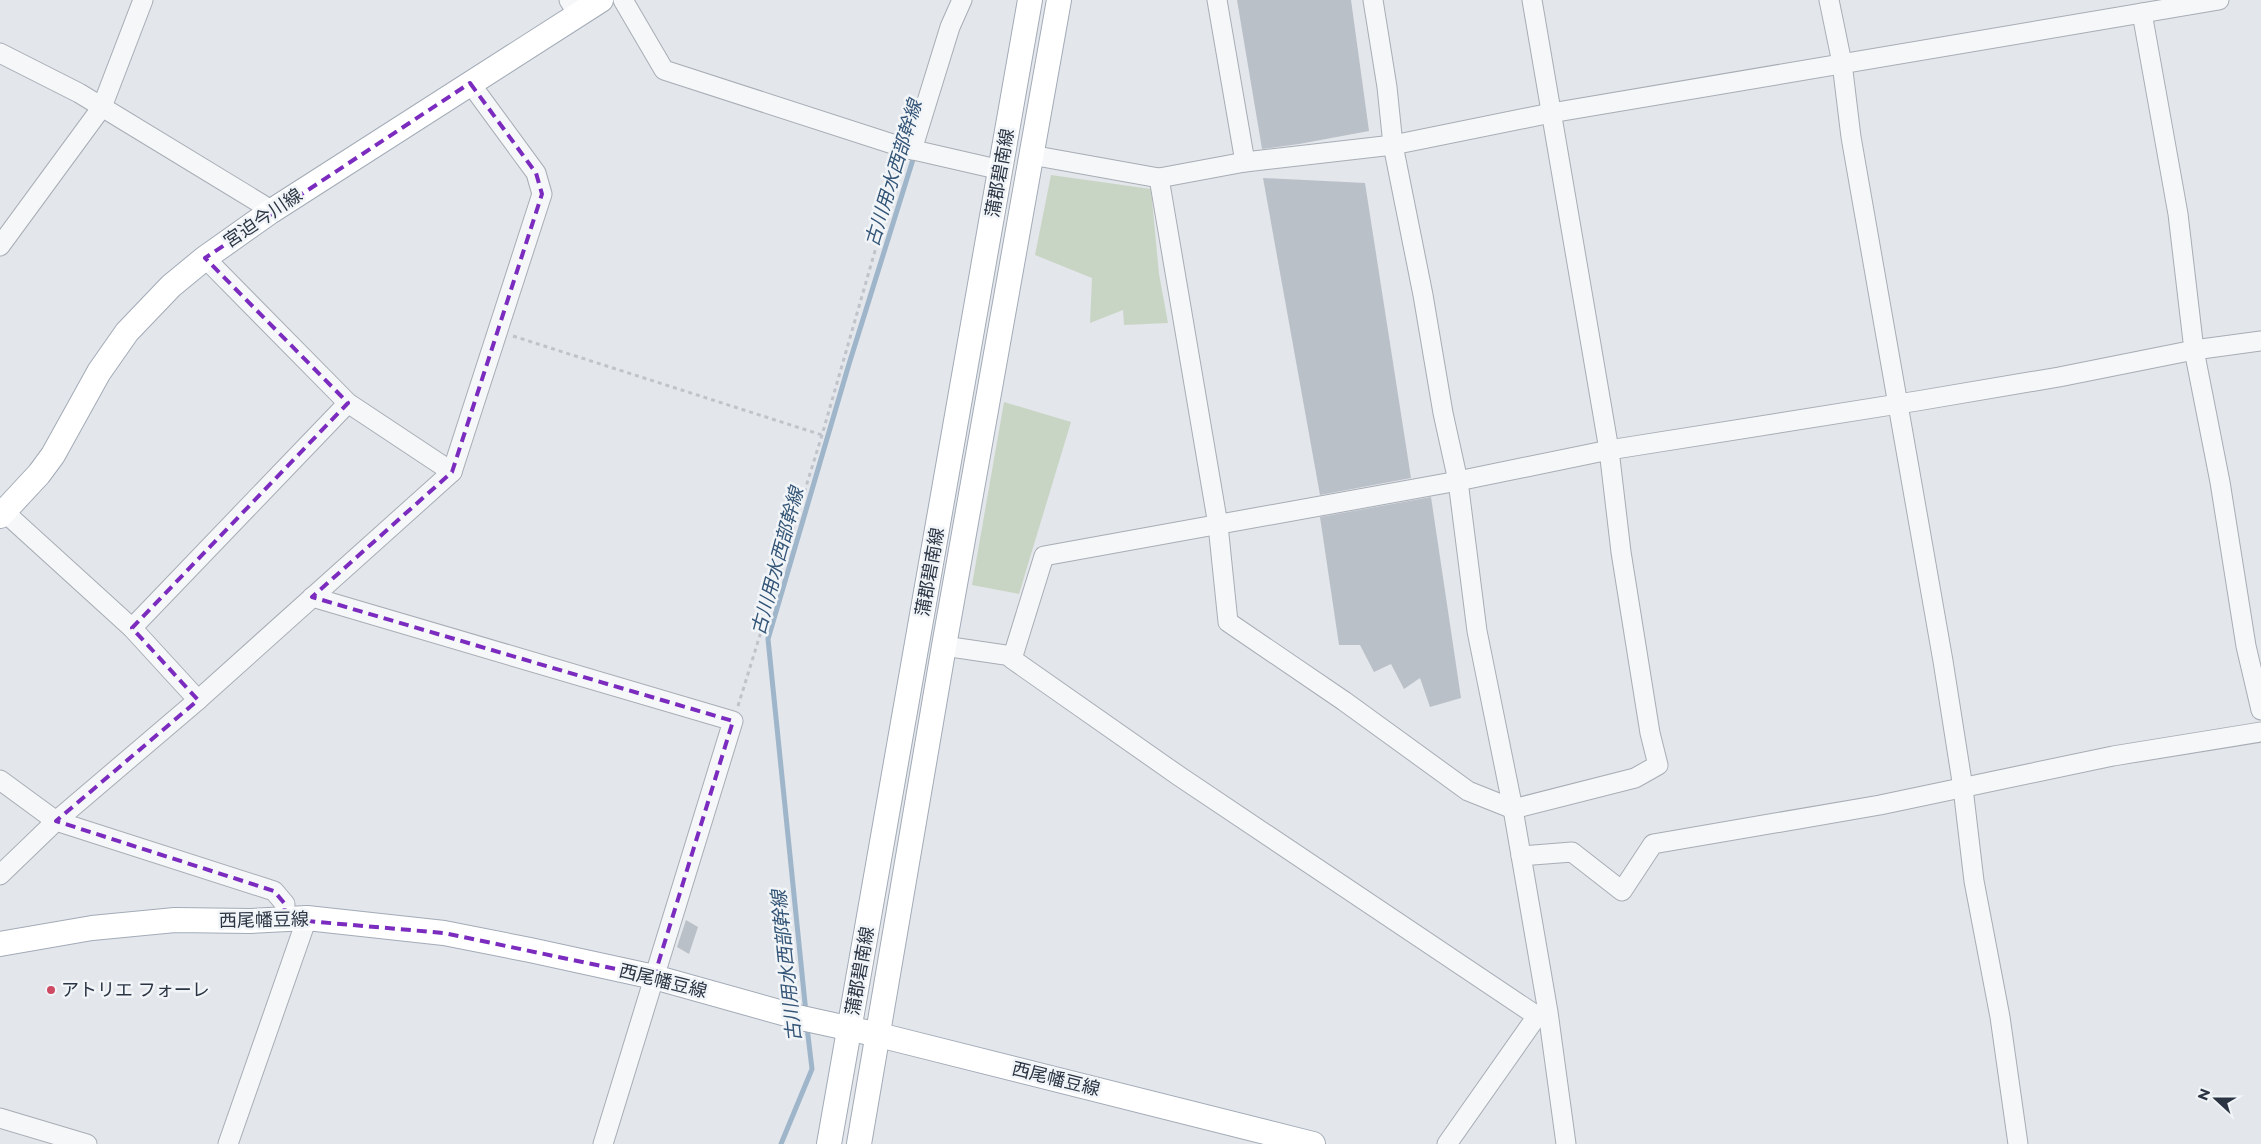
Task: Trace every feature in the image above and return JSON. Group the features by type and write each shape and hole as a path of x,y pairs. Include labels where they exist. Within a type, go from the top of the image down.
{"main road":[{"name":"宮迫今川線","path":"1,512 39,474 54,455 98,372 127,332 171,286 205,258 270,212 470,83 573,7 601,0"},
{"name":"蒲郡碧南線","path":"829,1144 841,1027 1001,170 1030,0"},
{"name":"蒲郡碧南線","path":"859,1144 944,646 1059,0"},
{"name":"西尾幡豆線","path":"0,944 92,928 175,920 307,918 444,933 654,977 797,1017 879,1035 1313,1144"}],"street":[{"path":"0,246 102,107 143,0"},
{"path":"623,0 664,70 908,149 1001,170"},
{"path":"908,149 950,27 962,0"},
{"path":"1217,0 1244,162"},
{"path":"1373,0 1387,87 1393,145 1423,296 1443,413 1458,481 1478,632 1513,809 1530,916 1542,1014 1566,1144"},
{"path":"1159,178 1218,525 1228,622 1344,701 1468,792 1513,809 1635,778 1658,766 1650,732 1621,552 1609,450 1532,0"},
{"path":"1830,0 1842,63 1851,137 1963,788 1974,881 2000,1017 2018,1144"},
{"path":"1031,155 1159,178 1244,162 1393,145 1551,113 1842,63 2140,8 2219,0"},
{"path":"2140,8 2178,214 2194,350 2220,482 2246,646 2261,710"},
{"path":"0,53 79,93 263,205 270,212"},
{"path":"0,875 56,821 198,700 452,472 542,194 536,173 470,83"},
{"path":"205,258 348,403 452,472"},
{"path":"1542,1014 1179,776 1012,659 1044,556 1458,481 1609,450 2059,377 2194,350 2261,341"},
{"path":"132,628 348,403"},
{"path":"1,512 132,628 198,700"},
{"path":"312,597 733,721 603,1144"},
{"path":"944,646 1012,656"},
{"path":"1521,856 1572,852 1622,891 1653,844 1880,805 2113,756 2261,732"},
{"path":"0,780 56,821 274,891 285,904 284,919"},
{"path":"228,1144 307,918"},
{"path":"1447,1144 1542,1014"},
{"path":"0,1118 87,1144"}],"path":[{"path":"733,721 908,149"},
{"path":"498,331 822,435"}],"highlighted area":[{"path":"470,83 536,173 542,194 452,472 312,597 733,721 654,977 444,933 284,919 285,904 274,891 56,821 198,700 132,628 348,403 205,258"}],"green space":[{"path":"1051,175 1151,189 1159,274 1168,323 1124,325 1123,310 1090,323 1092,278 1035,255"},
{"path":"1004,402 1071,422 1019,594 972,585"}],"building":[{"path":"1237,0 1351,0 1369,131 1262,149"},
{"path":"1263,178 1365,183 1411,478 1320,495"},
{"path":"1431,497 1461,698 1430,707 1420,678 1404,689 1391,664 1374,672 1360,645 1339,645 1320,517"},
{"path":"686,920 698,927 689,954 677,947"}],"waterway":[{"name":"古川用水西部幹線","path":"806,1013 768,639 849,364 915,153"},
{"name":"古川用水西部幹線","path":"781,1144 812,1069 807,1027"}],"place":[{"name":"アトリエ フォーレ","path":"51,990"}]}
